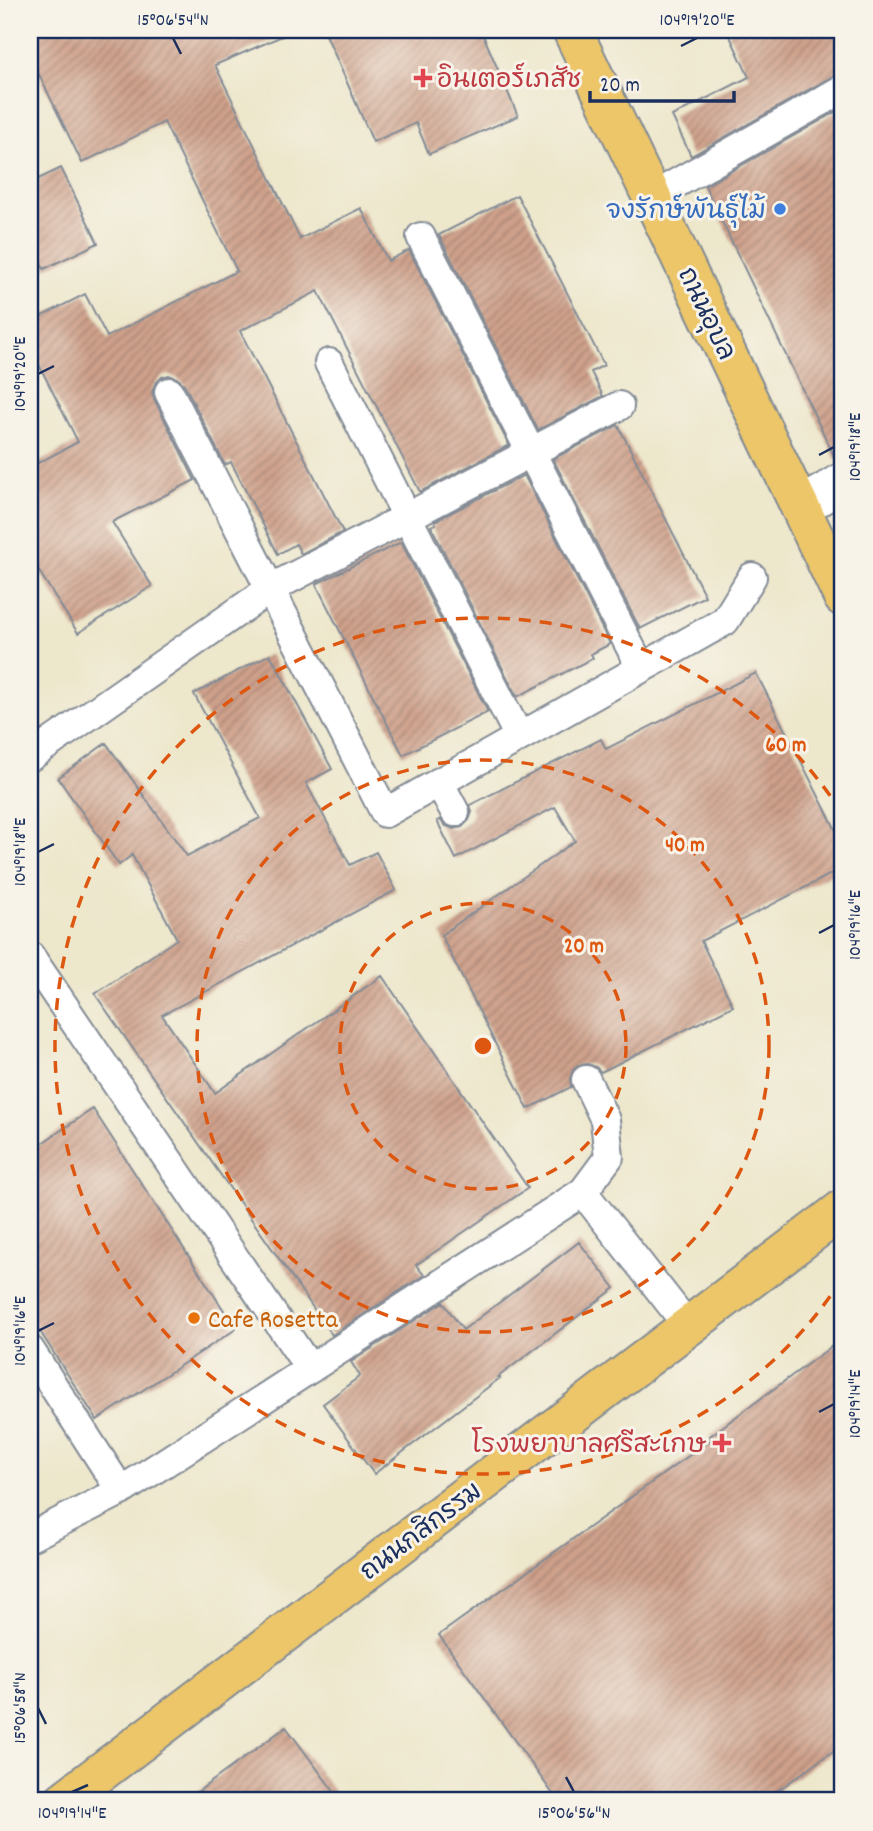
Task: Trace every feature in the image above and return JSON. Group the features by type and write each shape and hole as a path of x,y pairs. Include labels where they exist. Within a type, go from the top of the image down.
{"main road":[{"name":"ถนนอุบล","path":"572,30 843,597"},
{"name":"ถนนกสิกรรม","path":"63,1801 843,1209"}],"street":[{"path":"800,507 843,482"}],"lane":[{"path":"652,197 843,89"},
{"path":"421,237 641,668"},
{"path":"329,363 519,737"},
{"path":"169,392 385,813 725,621 752,578"},
{"path":"30,757 270,589 619,406"},
{"path":"439,782 455,812"},
{"path":"30,956 310,1369"},
{"path":"30,1537 121,1491 583,1192 609,1157 605,1120 586,1080"},
{"path":"583,1192 688,1326"},
{"path":"30,1350 121,1491"}],"building":[{"path":"30,30 296,30 215,65 300,239 361,208 388,261 409,250 509,445 420,492 318,291 240,331 343,532 301,554 296,544 278,554 231,462 225,465 184,384 169,375 162,377 152,392 154,399 195,480 112,522 152,586 78,633 30,557 30,467 78,442 30,347 30,322 85,294 107,337 237,271 164,122 82,163 30,56"},
{"name":"อินเตอร์เภสัช","path":"324,30 481,30 518,116 429,154 416,123 373,142"},
{"path":"727,30 843,30 843,72 691,156 672,116 749,77"},
{"path":"843,108 843,460 837,462 705,186"},
{"path":"61,168 98,243 44,269 30,241 30,183"},
{"path":"517,195 604,365 591,372 603,396 538,430 439,235"},
{"path":"618,425 705,596 640,629 553,459"},
{"path":"524,475 610,644 591,654 593,658 517,697 431,526 436,524 435,521"},
{"path":"401,542 488,712 403,755 316,584"},
{"path":"270,654 332,769 306,783 350,865 376,852 396,890 162,1015 215,1093 382,976 528,1188 416,1265 424,1275 332,1335 95,994 177,939 132,855 119,865 58,778 106,743 187,856 260,818 194,694"},
{"path":"756,673 843,844 843,868 701,941 733,1006 601,1072 588,1064 578,1065 570,1078 571,1087 528,1109 441,935 575,841 555,807 456,859 437,821 440,820 454,829 462,827 472,812 470,805 601,739 606,749"},
{"path":"93,1109 236,1329 97,1420 30,1316 30,1151"},
{"path":"579,1242 615,1288 374,1474 323,1404 360,1376 351,1362 443,1302 463,1330"},
{"path":"843,1338 843,1744 763,1801 558,1801 439,1635 712,1439 710,1436"},
{"path":"286,1727 341,1801 185,1801"}],"place":[{"name":"อินเตอร์เภสัช","path":"423,78"},
{"name":"จงรักษ์พันธุ์ไม้","path":"780,209"},
{"name":"Cafe Rosetta","path":"194,1318"},
{"name":"โรงพยาบาลศรีสะเกษ","path":"722,1443"}]}
